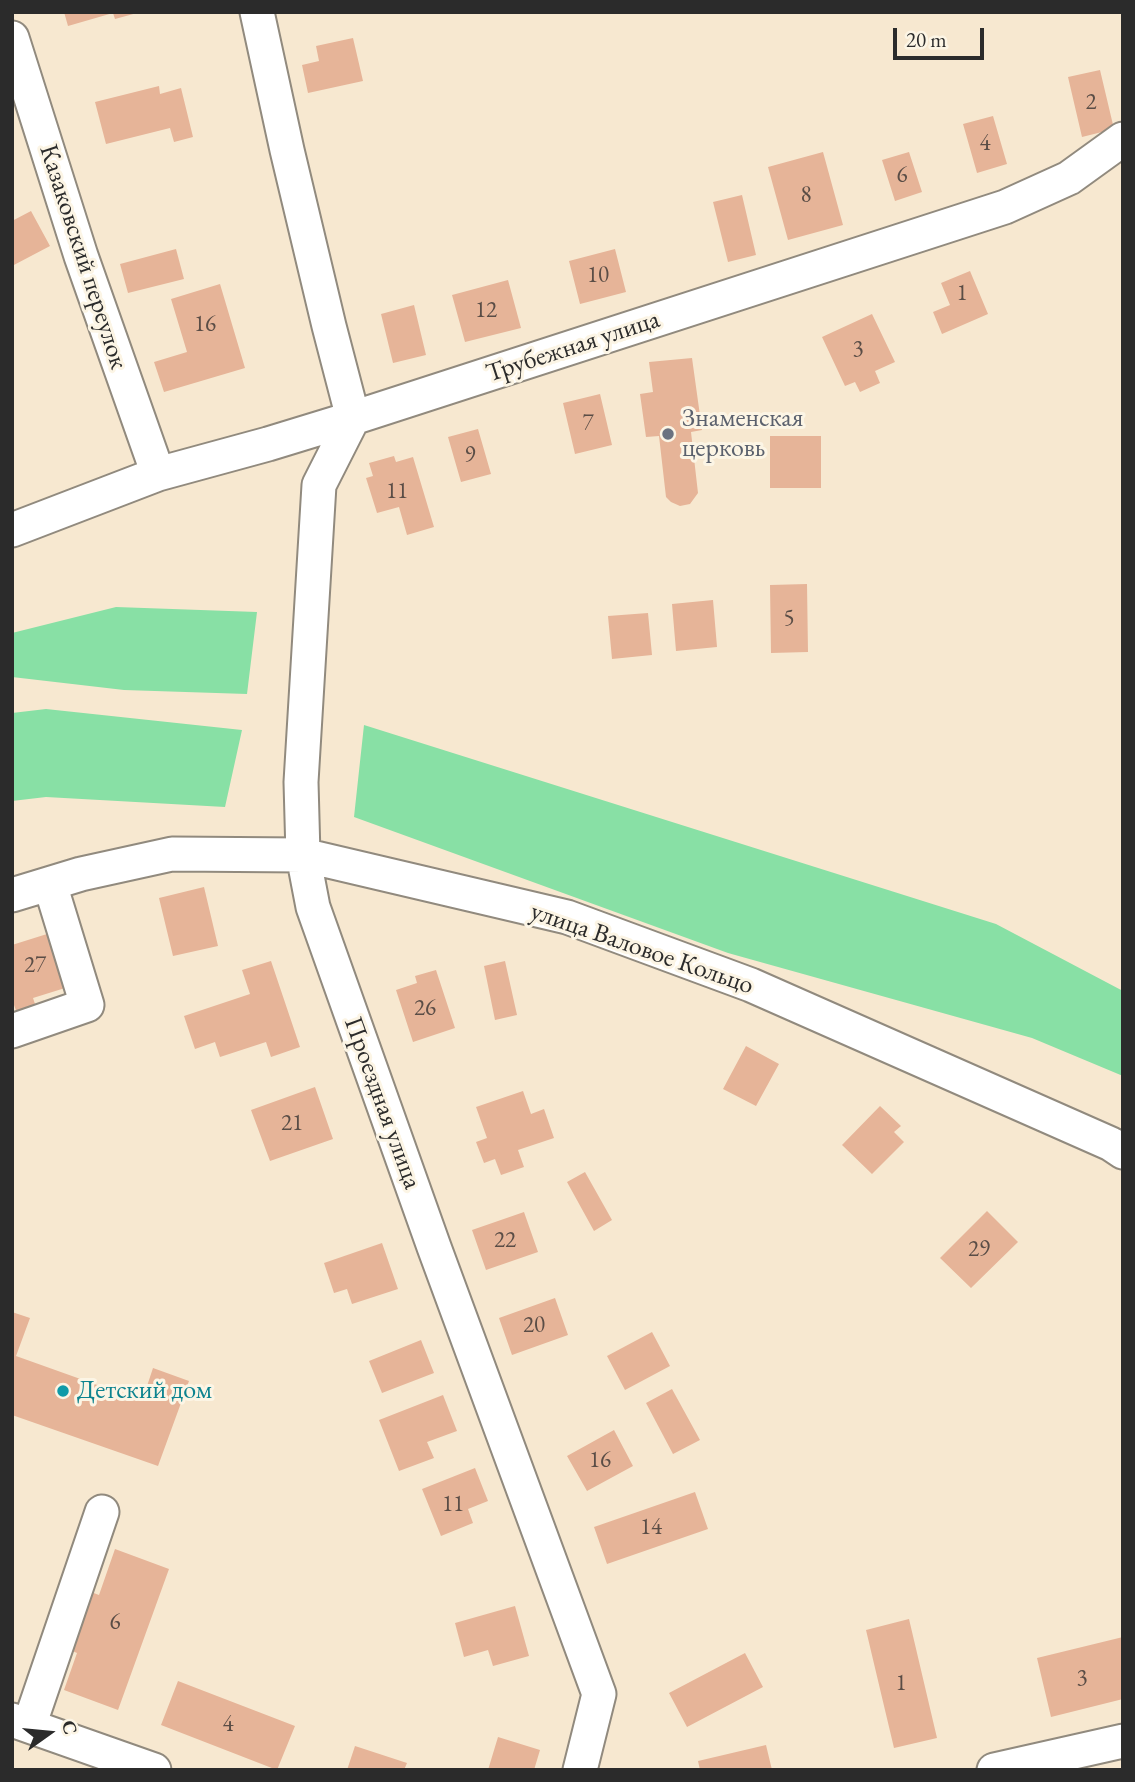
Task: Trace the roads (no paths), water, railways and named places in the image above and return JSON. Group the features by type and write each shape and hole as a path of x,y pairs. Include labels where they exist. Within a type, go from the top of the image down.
{"street":[{"path":"257,12 287,150 353,418"},
{"name":"Казаковский переулок","path":"12,38 81,256 158,474"},
{"name":"Трубежная улица","path":"12,530 158,474 353,418 1005,207 1069,177 1123,139"},
{"name":"Проездная улица","path":"353,418 319,485 301,782 303,855 313,907 434,1247 599,1693 580,1770"},
{"path":"268,444 301,459 319,485"},
{"name":"улица Валовое Кольцо","path":"12,895 82,874 172,854 303,855 567,917 751,985 1111,1144 1123,1152"},
{"path":"12,1031 87,1005 50,884"},
{"path":"102,1512 20,1723 154,1770"},
{"path":"994,1770 1123,1741"}],"place":[{"name":"Знаменская церковь","path":"668,434"},
{"name":"Детский дом","path":"63,1391"}]}
